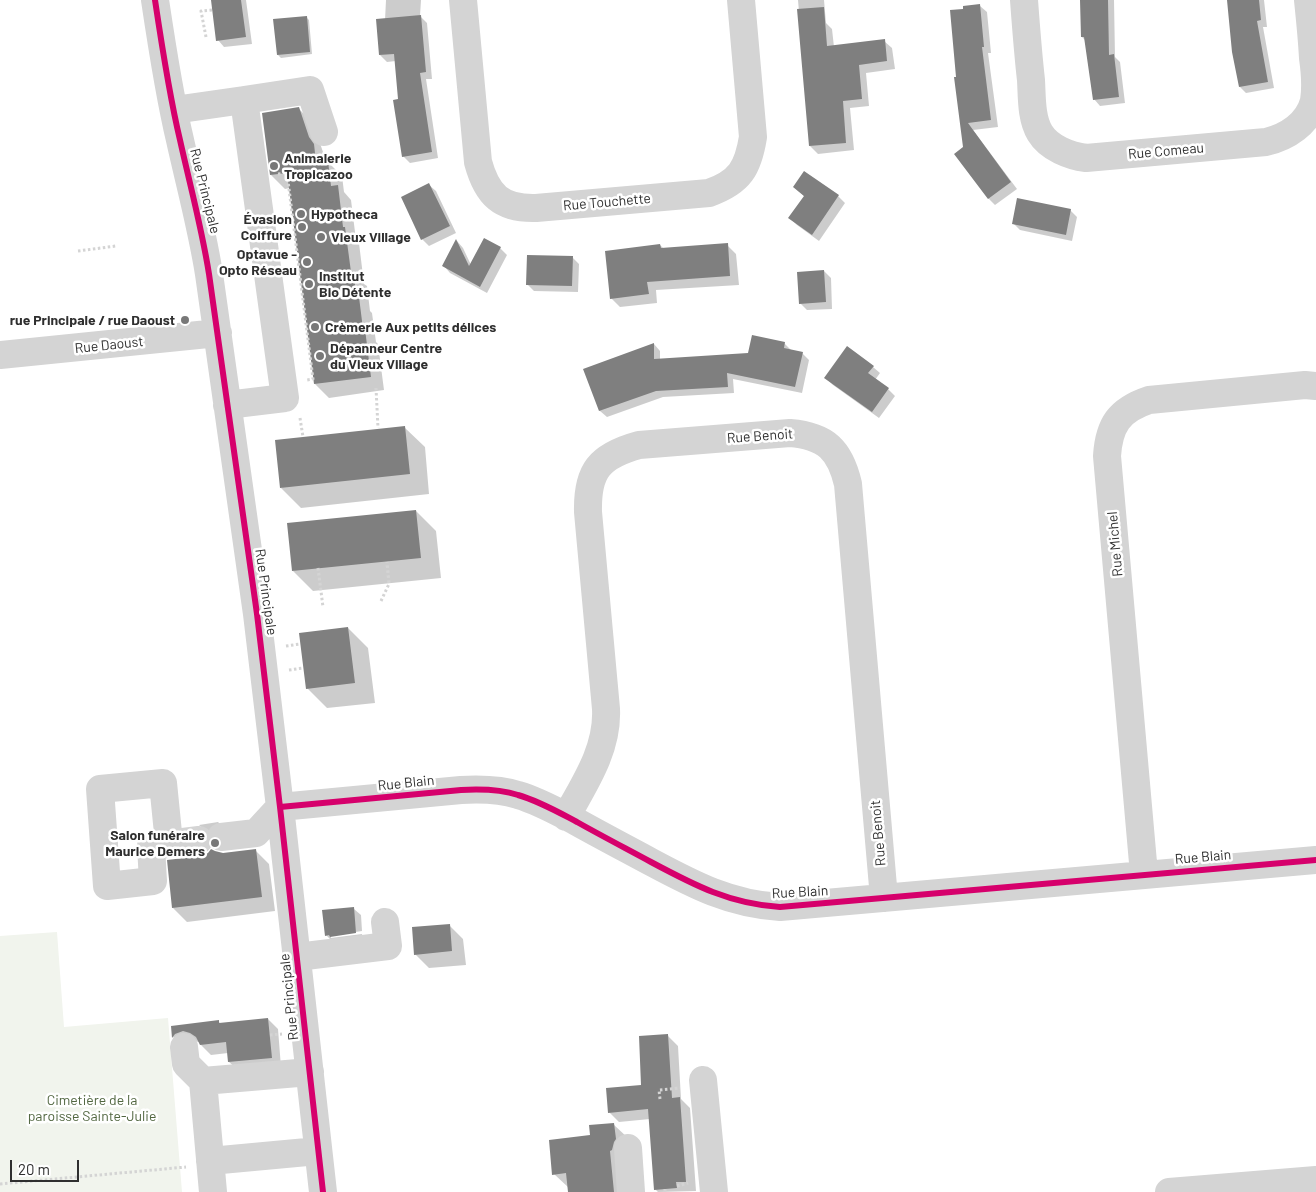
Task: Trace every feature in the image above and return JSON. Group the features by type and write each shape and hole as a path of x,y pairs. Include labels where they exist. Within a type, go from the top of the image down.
{"street":[{"name":"Rue Principale","path":"155,0 179,139 204,240 218,333 256,604 323,1192"},
{"name":"Rue Touchette","path":"463,0 478,162 482,178 489,190 499,200 522,208 709,193 723,188 735,180 745,168 754,137 741,0"},
{"name":"Rue Comeau","path":"1024,0 1033,110 1040,134 1062,151 1073,156 1086,158 1266,142 1290,133 1309,113 1314,101 1315,70 1308,0"},
{"path":"174,110 310,90 324,132"},
{"path":"227,404 285,398 244,100"},
{"name":"Rue Daoust","path":"0,355 218,333"},
{"name":"Rue Michel","path":"1144,874 1107,456 1111,430 1126,410 1149,400 1305,385 1316,386"},
{"name":"Rue Benoit","path":"566,817 598,758 604,741 607,720 588,512 590,480 596,469 608,457 639,445 790,433 802,434 815,438 829,446 838,456 844,468 848,484 884,898"},
{"name":"Rue Blain","path":"280,807 461,790 482,789 517,794 533,800 683,878 722,896 761,906 780,907 1316,860"},
{"path":"169,843 256,833 280,807"},
{"path":"297,957 388,946 385,922"},
{"path":"184,1047 186,1064 203,1081 213,1192"},
{"path":"203,1081 310,1072"},
{"path":"703,1080 704,1188"},
{"path":"628,1148 631,1192"},
{"path":"210,1161 318,1151"},
{"path":"1184,1191 1310,1184"}],"path":[{"path":"206,37 201,11 212,10"},
{"path":"276,174 287,173 313,379"},
{"path":"78,251 116,246"},
{"path":"376,388 378,428"},
{"path":"381,601 389,584 387,562"},
{"path":"318,568 323,607"},
{"path":"285,646 300,644"},
{"path":"288,670 303,668"},
{"path":"0,1184 180,1168"},
{"path":"677,1186 688,1183 704,1188"}],"green space":[{"name":"Cimetière de la paroisse Sainte-Julie","path":"57,932 64,1027 168,1018 182,1192 0,1192 0,936"}],"building":[{"path":"211,0 241,0 246,37 216,41"},
{"path":"1080,0 1108,0 1109,55 1114,54 1119,97 1093,100 1084,37 1081,37"},
{"path":"1227,0 1259,0 1261,20 1257,21 1268,82 1239,87 1232,52"},
{"path":"980,4 984,47 982,47 991,120 968,123 1011,182 988,199 954,154 963,147 954,77 956,77 950,10 963,9 963,6"},
{"path":"824,7 827,46 885,39 887,61 859,65 862,99 843,101 846,143 809,146 797,9"},
{"path":"421,15 426,72 420,73 432,152 402,157 393,100 398,99 394,54 379,55 376,19"},
{"path":"307,16 310,52 277,55 273,19"},
{"name":"Vieux Village","path":"299,107 309,137 314,144 316,162 328,161 331,186 338,185 351,272 353,271 363,329 365,329 371,377 314,384 287,173 270,175 262,113"},
{"path":"804,171 839,195 812,235 788,218 804,196 793,187"},
{"path":"429,183 450,226 421,240 401,197"},
{"path":"1017,198 1071,209 1066,235 1012,224"},
{"path":"484,238 501,247 480,287 442,266 456,239 469,266"},
{"path":"728,243 730,276 647,282 649,294 610,299 605,251 660,244 661,248"},
{"path":"527,255 573,256 572,286 526,285"},
{"path":"824,270 826,302 799,304 797,272"},
{"path":"752,335 785,342 784,348 803,352 795,387 727,373 728,387 656,391 599,411 583,369 654,343 654,359 748,353"},
{"path":"847,346 874,366 868,373 889,388 872,412 824,378"},
{"path":"405,426 410,474 280,488 275,440"},
{"path":"416,510 421,558 292,571 287,523"},
{"path":"348,627 355,683 306,689 299,633"},
{"path":"211,849 223,853 256,849 262,897 172,908 167,860 201,856 208,853"},
{"path":"354,907 356,933 325,936 322,910"},
{"path":"450,924 452,951 414,955 412,927"},
{"path":"268,1018 272,1058 228,1062 226,1042 200,1045 196,1037 183,1031 175,1034 172,1038 171,1026 219,1020 219,1023"},
{"path":"668,1034 672,1098 680,1097 686,1182 676,1182 677,1188 654,1190 648,1109 608,1113 606,1088 641,1085 639,1036"},
{"path":"614,1123 616,1139 610,1151 614,1192 568,1192 566,1173 552,1175 549,1140 590,1135 589,1125"}],"cycle path":[{"path":"155,0 172,105 209,274 257,614 323,1192"},
{"path":"280,807 461,790 511,793 526,797 548,807 698,886 729,898 780,907 1316,860"}],"place":[{"name":"Animalerie Tropicazoo","path":"274,166"},
{"name":"Hypotheca","path":"301,214"},
{"name":"Évasion Coiffure","path":"302,227"},
{"name":"Vieux Village","path":"321,237"},
{"name":"Optavue - Opto Réseau","path":"307,262"},
{"name":"Institut Bio Détente","path":"309,284"},
{"name":"rue Principale / rue Daoust","path":"185,320"},
{"name":"Crèmerie Aux petits délices","path":"315,327"},
{"name":"Dépanneur Centre du Vieux Village","path":"320,356"},
{"name":"Salon funéraire Maurice Demers","path":"215,843"}]}
